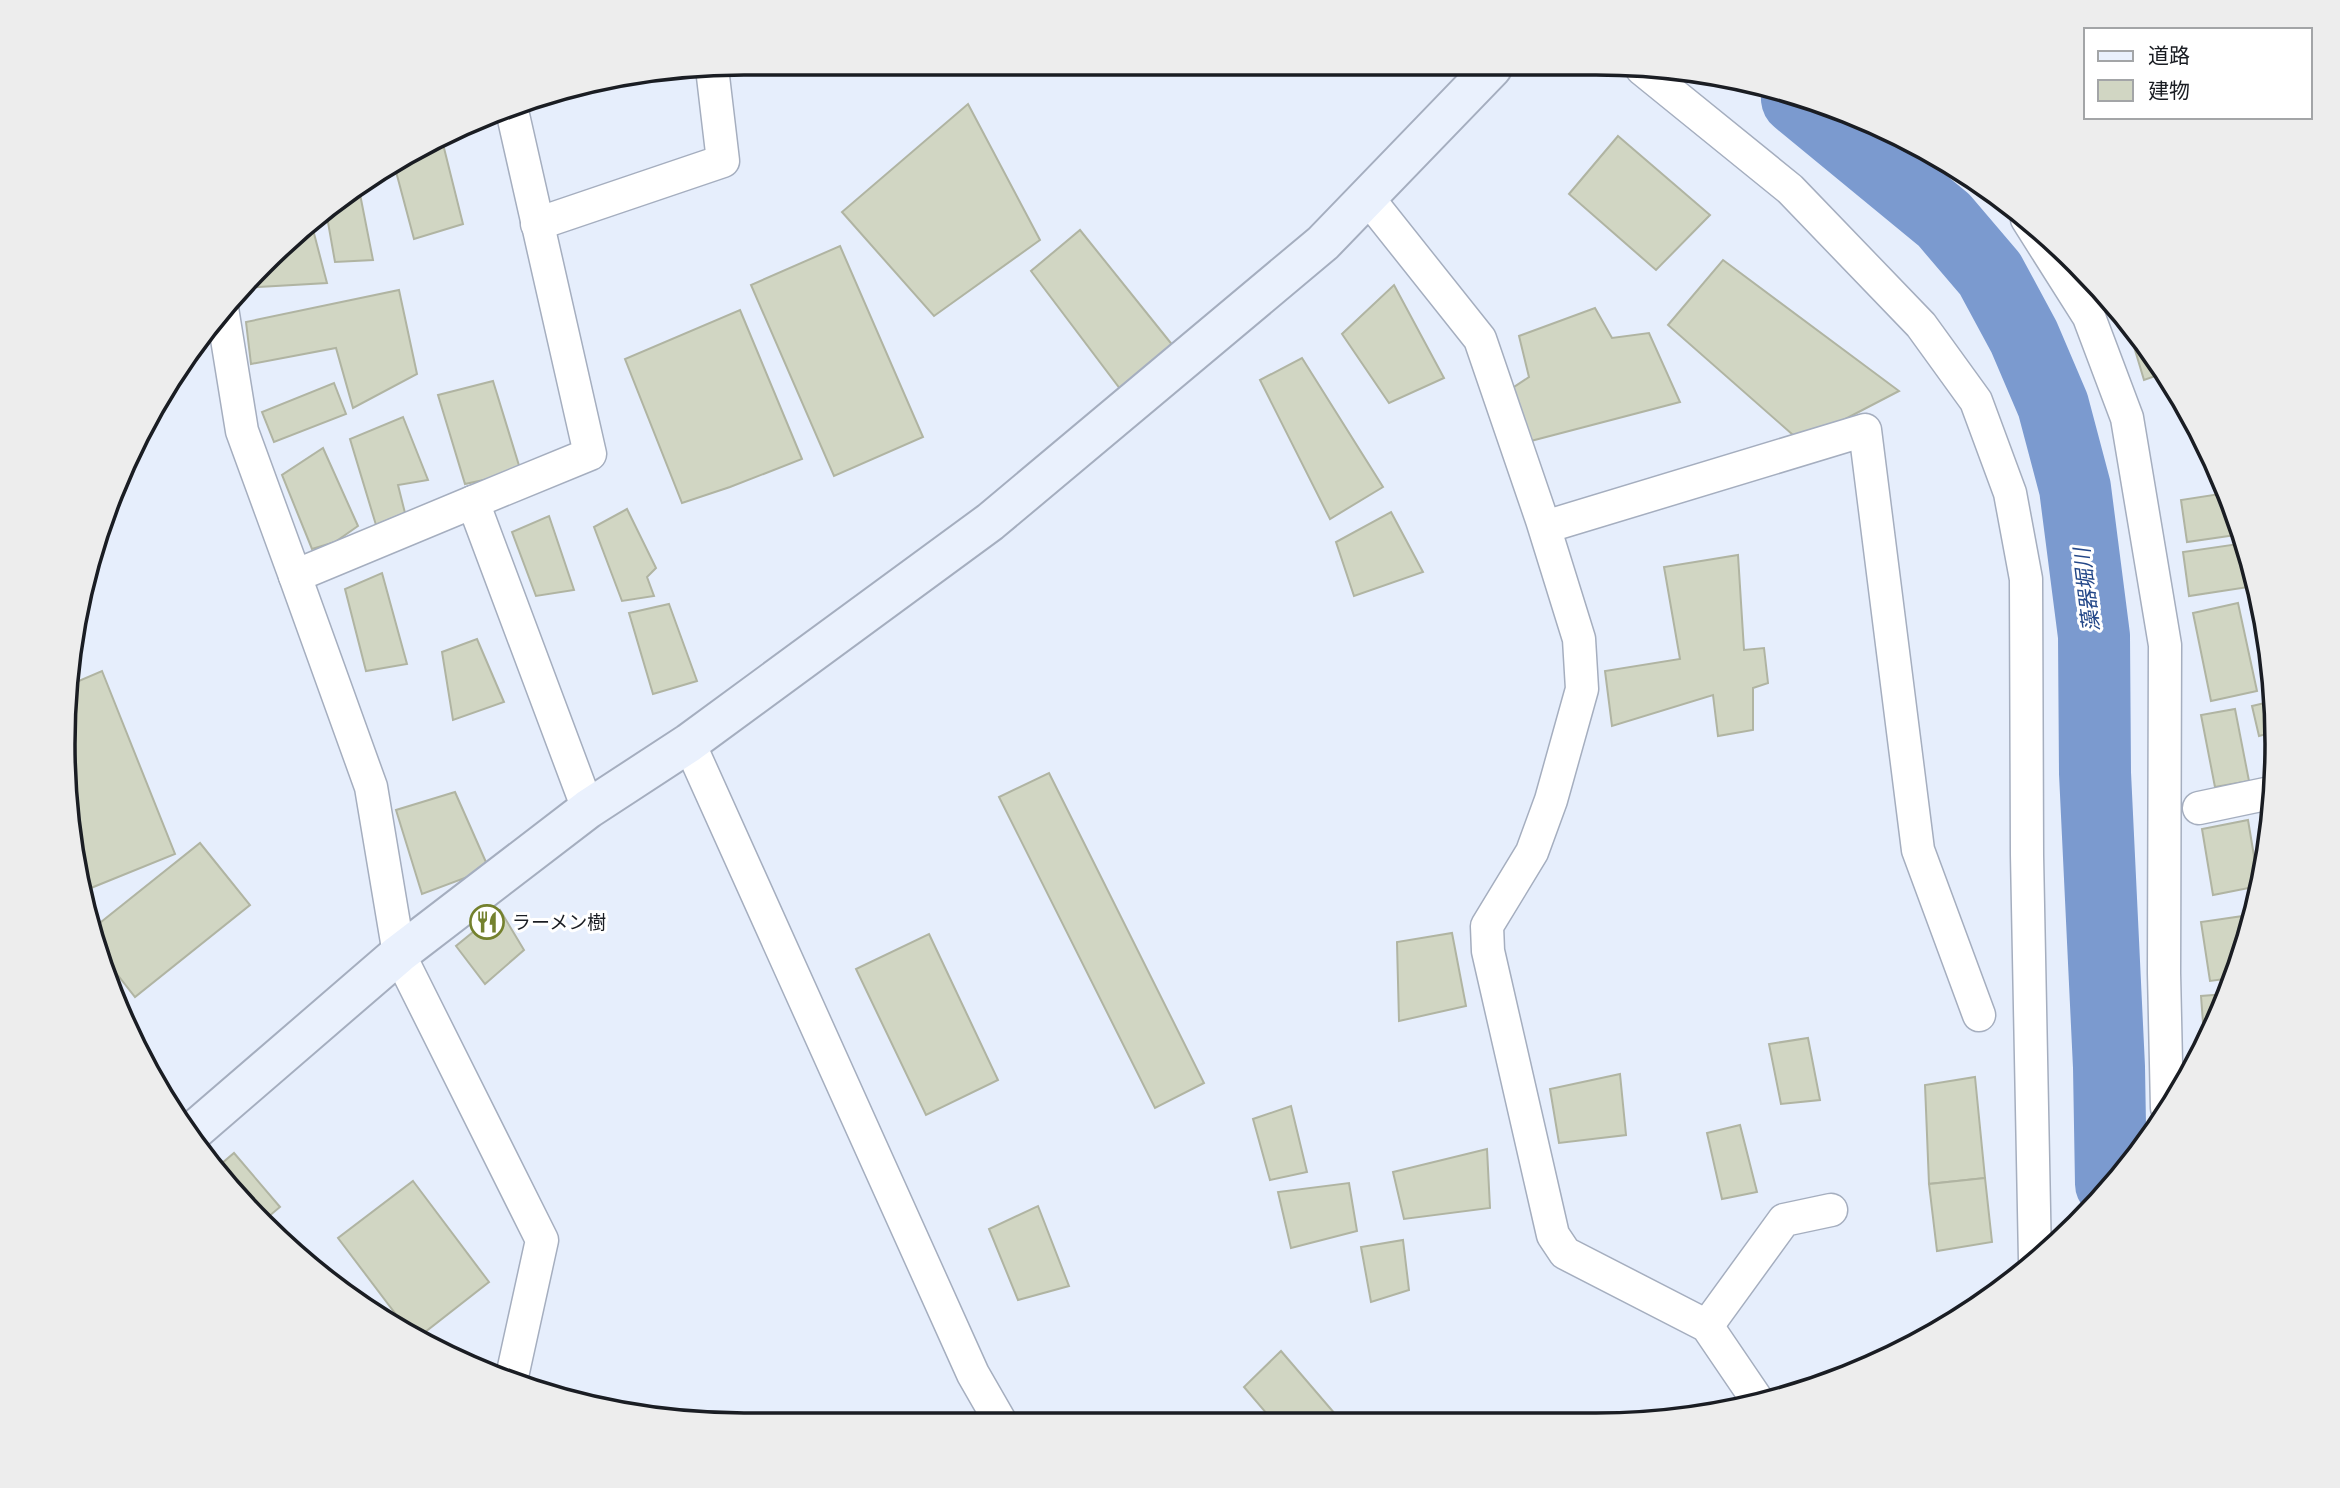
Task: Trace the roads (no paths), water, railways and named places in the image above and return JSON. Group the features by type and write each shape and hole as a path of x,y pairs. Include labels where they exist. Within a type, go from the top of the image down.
{"street":[{"path":"197,1128 399,954 588,809 689,743 990,522 1324,243 1485,75"},
{"path":"537,224 723,161 713,76"},
{"path":"1653,78 1790,190 1920,325 1976,401 2010,493 2026,579 2026,855 2035,1249"},
{"path":"295,576 590,454 513,117"},
{"path":"1367,197 1480,340 1545,527 1579,639 1582,689 1551,800 1532,852 1487,926 1488,951 1553,1235 1565,1253 1707,1326 1753,1394"},
{"path":"2046,250 2089,317 2127,418 2165,645 2164,973 2167,1092"},
{"path":"2060,262 2066,281"},
{"path":"224,323 242,431 371,787 399,954 542,1240 513,1371"},
{"path":"1545,527 1866,430 1918,850 1979,1015"},
{"path":"473,502 588,809"},
{"path":"689,743 972,1374 995,1413"},
{"path":"2199,808 2262,795"},
{"path":"1707,1326 1784,1220 1831,1210"}],"waterway":[{"name":"藻器堀川","path":"1812,111 1944,220 1990,274 2024,337 2053,405 2075,488 2094,636 2095,773 2109,1067 2111,1171"}],"place":[{"name":"ラーメン樹","path":"487,922"}]}
